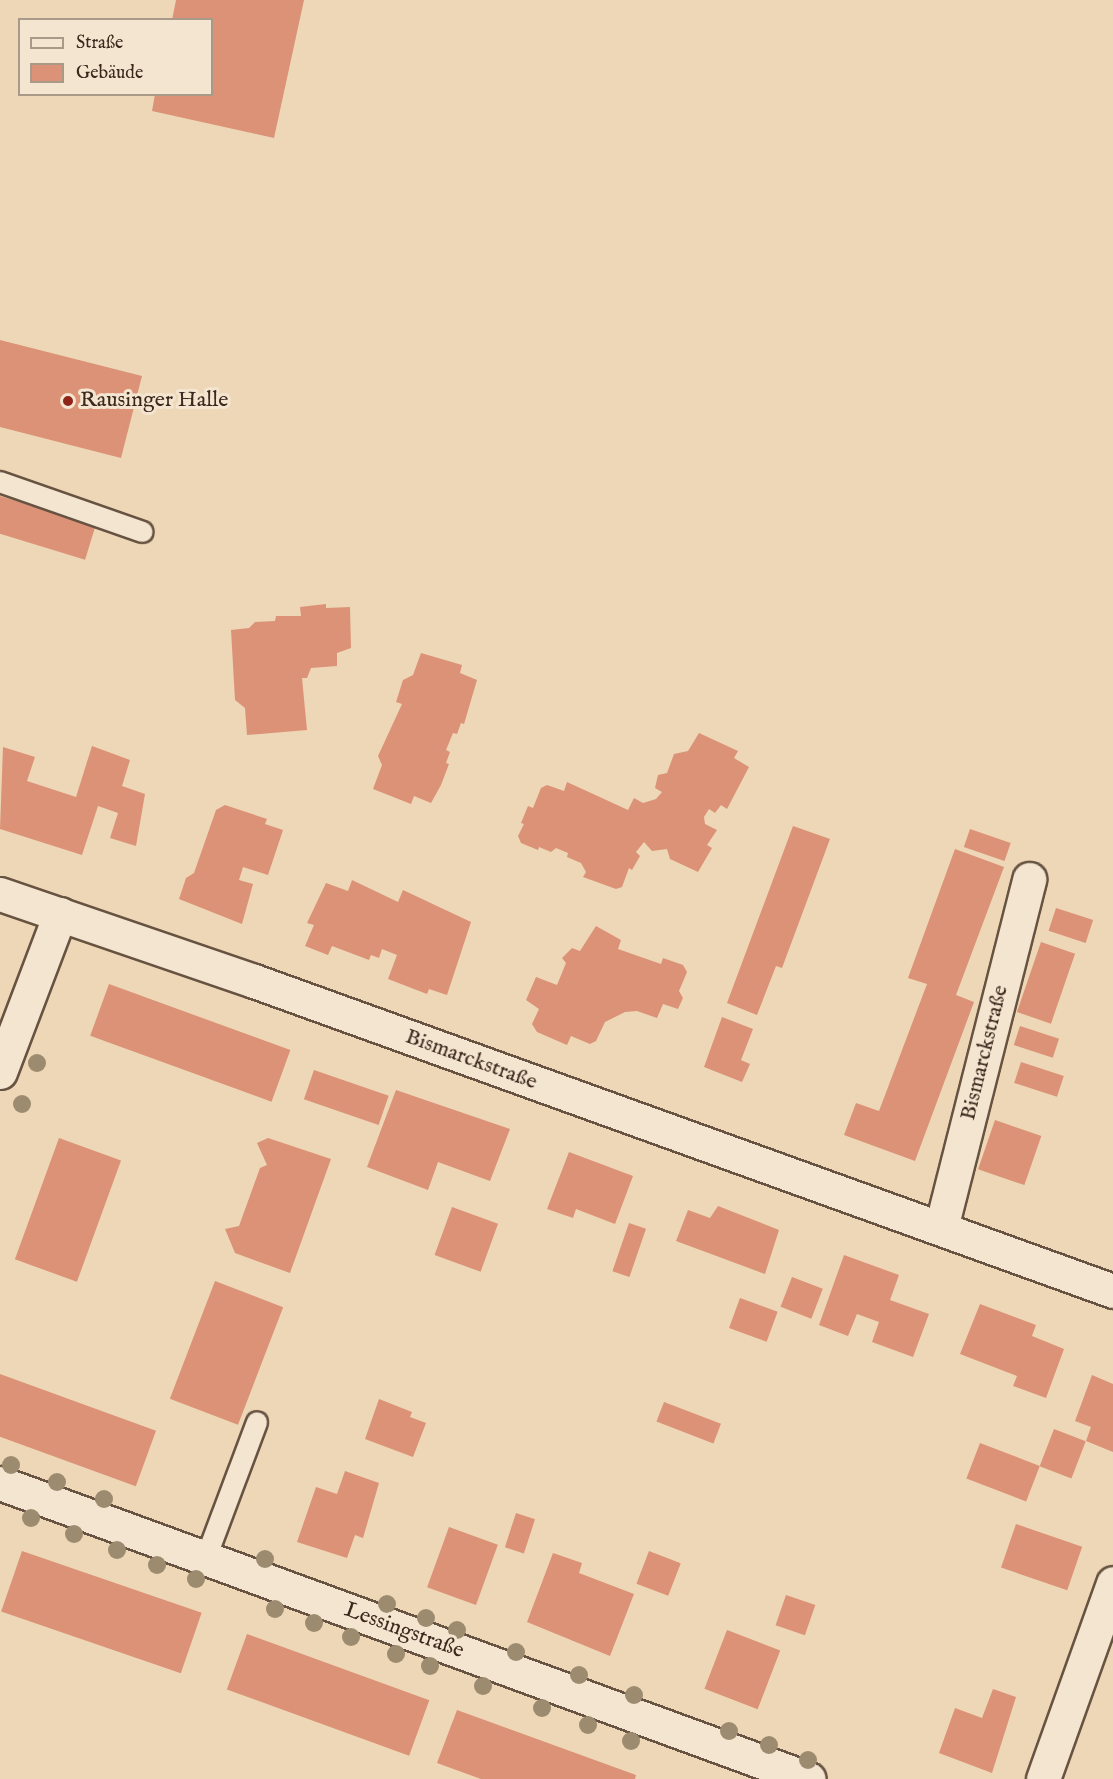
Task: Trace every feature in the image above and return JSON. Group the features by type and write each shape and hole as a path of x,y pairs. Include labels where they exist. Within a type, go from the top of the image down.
{"street":[{"name":"Bismarckstraße","path":"941,1228 1029,879"},
{"name":"Bismarckstraße","path":"0,894 1113,1291"},
{"path":"0,1072 60,914"},
{"name":"Lessingstraße","path":"0,1483 809,1779"},
{"path":"1043,1779 1113,1583"}],"lane":[{"path":"0,482 143,532"},
{"path":"206,1558 257,1422"}],"building":[{"path":"176,0 304,0 274,138 152,111 155,96 213,96 213,18 172,18"},
{"name":"Rausinger Halle","path":"0,340 142,376 121,458 0,427"},
{"path":"0,496 96,525 85,560 0,534"},
{"path":"326,604 326,608 350,607 351,648 337,653 337,666 311,668 307,678 302,678 307,730 247,735 245,708 235,700 231,630 249,628 255,622 275,621 276,616 301,616 300,607"},
{"path":"421,653 462,665 460,673 477,680 464,724 461,723 457,734 453,733 446,750 450,752 446,763 449,764 441,785 431,803 414,796 411,804 373,789 382,765 378,756 402,704 396,702 403,680 413,675"},
{"path":"699,733 738,751 734,758 749,767 727,809 721,805 715,813 709,809 704,817 705,824 717,830 707,845 712,848 698,872 670,859 667,849 652,851 644,842 636,852 640,856 632,870 629,868 622,887 616,889 583,877 586,872 581,863 567,857 568,853 556,848 551,852 539,847 538,850 521,843 518,836 524,824 521,823 528,806 533,808 541,788 547,785 564,791 567,782 628,810 634,798 643,803 656,799 662,792 655,788 658,775 667,773 674,754 688,751"},
{"path":"92,746 130,760 122,786 145,794 136,846 110,838 118,813 98,806 82,855 0,829 3,747 35,757 27,781 76,797"},
{"path":"225,805 267,819 265,824 283,830 268,875 243,867 239,880 253,884 242,924 179,899 186,878 194,873 216,810"},
{"path":"793,826 830,839 782,968 776,966 757,1015 727,1003"},
{"path":"970,829 1011,843 1004,861 964,847"},
{"path":"955,849 1004,867 956,995 974,1002 915,1161 844,1135 856,1103 879,1111 927,984 908,978"},
{"path":"352,880 398,902 403,890 471,922 447,995 429,989 427,994 388,979 397,955 382,949 379,958 371,955 369,960 332,946 328,955 305,946 314,925 307,923 326,883 348,891"},
{"path":"1056,908 1093,920 1086,943 1049,931"},
{"path":"596,926 621,940 618,949 661,964 663,958 683,965 687,972 679,991 683,998 678,1009 663,1004 657,1018 637,1011 625,1012 605,1022 596,1041 590,1044 571,1036 567,1045 537,1032 532,1024 539,1009 526,1000 536,977 557,985 566,963 562,958 572,948 580,951"},
{"path":"1041,942 1075,954 1051,1024 1017,1012"},
{"path":"109,984 290,1050 272,1102 90,1036"},
{"path":"722,1017 753,1029 741,1060 750,1064 742,1082 704,1067"},
{"path":"1020,1026 1059,1039 1053,1058 1014,1045"},
{"path":"1021,1062 1064,1076 1057,1097 1014,1083"},
{"path":"314,1070 389,1096 379,1125 304,1099"},
{"path":"396,1090 510,1129 490,1181 438,1162 428,1190 367,1167"},
{"path":"995,1120 1041,1136 1024,1185 978,1169"},
{"path":"59,1138 121,1161 77,1282 15,1259"},
{"path":"268,1138 331,1159 290,1273 235,1253 225,1229 239,1226 260,1168 267,1165 257,1143"},
{"path":"569,1152 633,1176 615,1224 576,1209 573,1218 547,1209"},
{"path":"718,1206 779,1230 765,1274 676,1241 688,1210 710,1218"},
{"path":"452,1207 498,1224 481,1272 435,1255"},
{"path":"629,1223 646,1229 629,1277 612,1271"},
{"path":"844,1255 899,1275 890,1300 929,1314 913,1357 872,1342 879,1322 857,1314 848,1336 819,1325"},
{"path":"792,1277 823,1289 811,1319 781,1307"},
{"path":"215,1281 283,1307 238,1425 170,1399"},
{"path":"740,1298 778,1312 767,1342 729,1328"},
{"path":"980,1304 1036,1325 1032,1336 1064,1349 1046,1398 1013,1386 1017,1376 960,1354"},
{"path":"0,1374 156,1431 136,1486 0,1437"},
{"path":"1092,1375 1113,1384 1113,1452 1086,1441 1091,1427 1075,1421"},
{"path":"379,1399 412,1412 410,1417 426,1423 413,1457 365,1439"},
{"path":"664,1402 721,1424 713,1443 656,1422"},
{"path":"1054,1429 1086,1441 1071,1479 1040,1466"},
{"path":"980,1443 1040,1466 1026,1501 966,1478"},
{"path":"345,1471 379,1483 363,1538 355,1535 347,1558 297,1542 316,1487 337,1494"},
{"path":"516,1513 535,1519 524,1553 505,1547"},
{"path":"1016,1524 1082,1547 1067,1590 1001,1567"},
{"path":"449,1527 498,1545 476,1605 427,1587"},
{"path":"22,1551 202,1613 181,1673 1,1612"},
{"path":"649,1551 681,1563 668,1596 636,1584"},
{"path":"553,1553 582,1563 579,1573 634,1594 610,1656 527,1622"},
{"path":"786,1595 815,1605 805,1635 776,1625"},
{"path":"727,1630 780,1650 758,1709 704,1689"},
{"path":"247,1634 429,1700 409,1756 227,1689"},
{"path":"993,1689 1016,1697 992,1773 939,1753 955,1708 982,1718"},
{"path":"457,1710 636,1775 635,1779 481,1779 437,1763"}],"place":[{"name":"Rausinger Halle","path":"68,401"}]}
